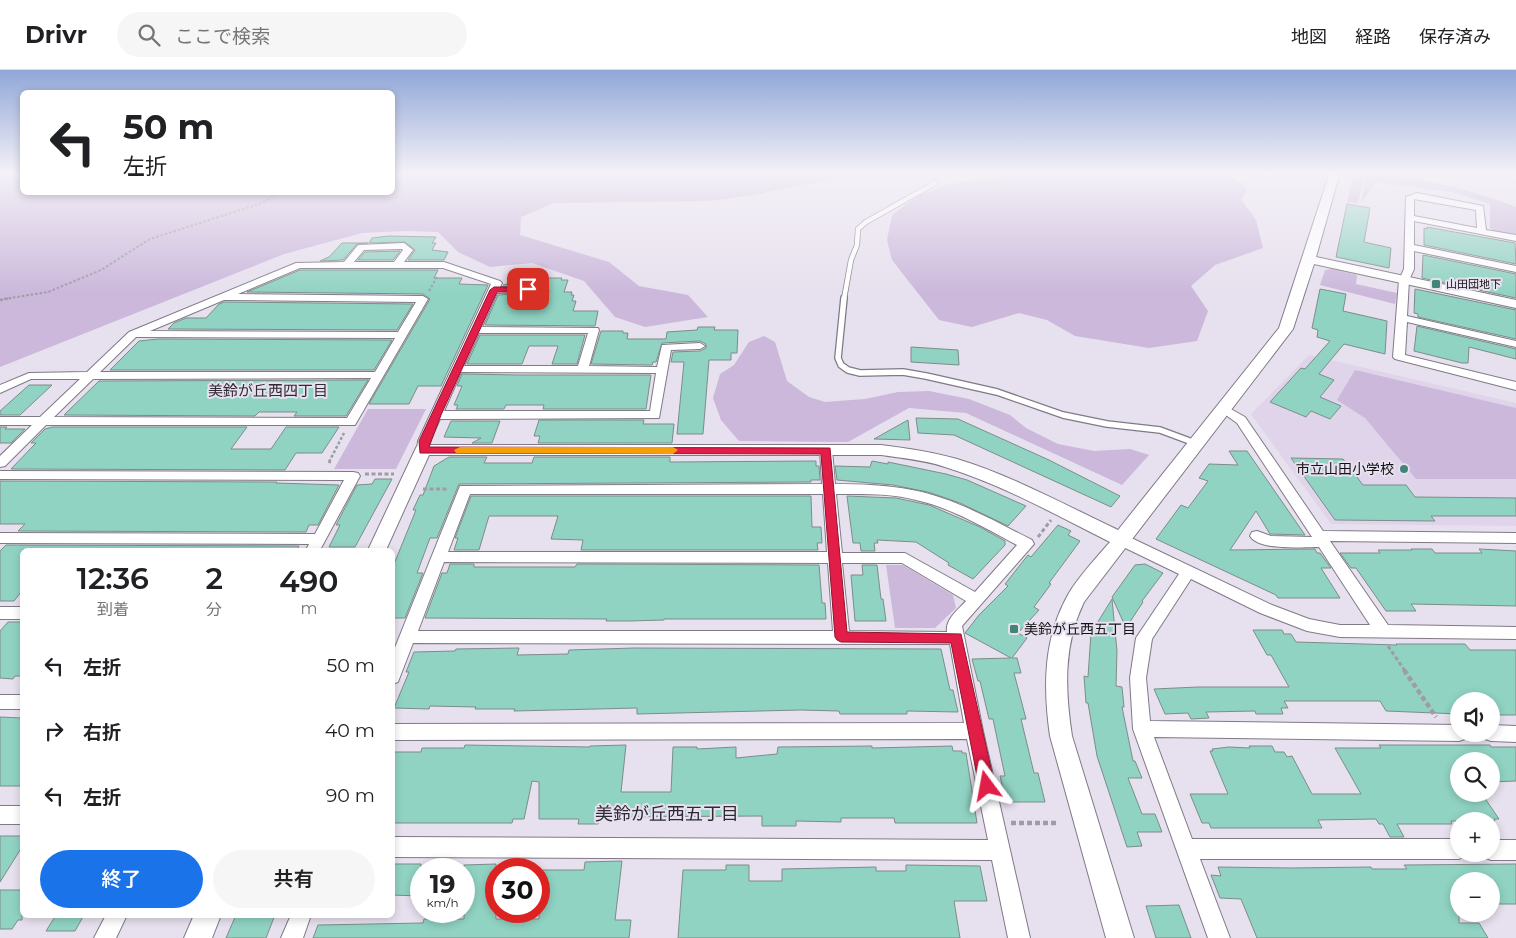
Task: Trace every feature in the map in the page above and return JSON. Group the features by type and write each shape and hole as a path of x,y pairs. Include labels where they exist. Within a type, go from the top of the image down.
{"street":[{"path":"1120,938 1061,736 1056,705 1056,681 1063,626 1074,602 1120,540 1286,329 1323,213"},
{"path":"1410,213 1409,269 1404,280 1399,357 1516,386"},
{"path":"1480,213 1482,232"},
{"path":"1410,218 1516,238"},
{"path":"347,265 361,247 404,246 408,250 398,265"},
{"path":"1410,247 1516,269"},
{"path":"1309,259 1516,304"},
{"path":"0,463 133,334 299,265 444,265 498,283 424,441 423,450 378,548"},
{"path":"494,290 544,289"},
{"path":"223,296 240,298 423,299"},
{"path":"0,422 350,422 423,299"},
{"path":"1403,318 1516,344"},
{"path":"476,330 594,330 583,368"},
{"path":"133,334 402,334"},
{"path":"436,415 655,415 666,346 700,346"},
{"path":"458,369 583,368 662,370"},
{"path":"0,389 28,376 378,375"},
{"path":"1222,408 1241,420 1383,635"},
{"path":"423,450 881,450 924,456 959,465 998,479 1187,573 1266,609 1307,625 1340,631 1383,635 1516,633"},
{"path":"826,450 841,637"},
{"path":"0,475 353,476 316,544 0,538"},
{"path":"395,669 465,489 892,491 920,496 954,507 1027,544 954,625 974,731 996,823 1019,938"},
{"path":"1257,536 1269,541 1516,538"},
{"path":"438,557 905,558 976,600"},
{"path":"1187,573 1144,638 1138,678 1142,729 1219,938"},
{"path":"0,613 20,613"},
{"path":"408,636 956,638"},
{"path":"0,702 20,702"},
{"path":"1142,729 1450,733"},
{"path":"395,732 974,731"},
{"path":"1500,734 1516,734"},
{"path":"0,815 20,815"},
{"path":"395,847 1001,850"},
{"path":"1187,849 1450,850"},
{"path":"1500,850 1516,850"},
{"path":"105,938 115,918"},
{"path":"198,938 207,918"},
{"path":"292,938 300,918"}],"lane":[{"path":"884,213 866,222 858,230 857,245 850,260 841,317 838,358 841,365 848,370 860,373 903,372 926,376 997,392 1063,415 1107,424 1160,430 1196,443"}],"path":[{"path":"0,300 48,292 101,270 150,239 232,213"},
{"path":"423,299 428,294 444,265"},
{"path":"322,476 350,422"},
{"path":"353,476 359,474 398,474"},
{"path":"418,490 465,489"},
{"path":"1027,544 1035,540 1054,518"},
{"path":"1383,635 1450,729"},
{"path":"996,823 1059,823"}],"shaded area":[{"path":"0,213 532,213 521,217 520,235 609,262 639,286 688,295 708,317 645,327 615,317 584,281 532,263 490,267 458,252 438,232 362,233 284,254 0,367"},
{"path":"895,213 1251,213 1256,220 1263,248 1215,265 1191,286 1208,311 1197,341 1149,348 1075,336 1047,320 1019,313 972,327 939,320 892,260 887,240 892,215"},
{"path":"1490,213 1516,213 1516,235 1494,231 1490,228"},
{"path":"1332,269 1357,275 1356,284 1397,293 1395,304 1320,285 1325,270"},
{"path":"764,336 775,342 787,381 809,397 825,402 865,399 898,392 929,391 969,399 1010,415 1026,428 1058,444 1094,451 1130,449 1149,455 1122,485 966,413 909,408 848,442 739,441 721,420 713,398 720,374 734,365 749,342"},
{"name":"市立山田小学校","path":"1309,355 1516,403 1516,526 1331,524 1251,414"},
{"path":"1355,370 1516,408 1516,479 1416,479 1365,418 1337,400"},
{"path":"368,409 426,409 396,469 334,469"},
{"path":"886,565 903,565 953,595 956,608 935,628 895,628"}],"building":[{"path":"1345,213 1369,213 1364,242 1391,248 1389,268 1336,257"},
{"path":"1427,227 1515,243 1516,264 1424,245 1424,228 1427,229"},
{"path":"389,236 436,237 432,243 436,243 432,250 448,252 444,260 408,260 415,250 405,242 369,243 372,238"},
{"path":"342,243 368,243 357,244 343,260 320,261 329,257"},
{"path":"400,251 393,260 358,260 365,252"},
{"path":"1423,255 1516,274 1516,298 1422,278"},
{"path":"300,270 438,270 434,278 462,278 459,284 488,285 441,386 418,386 409,404 369,404 430,299 423,294 247,292"},
{"path":"519,273 542,273 546,274 545,278 568,280 564,292 572,292 571,295 574,295 572,301 576,301 573,311 598,311 595,326 485,325 498,295 549,292 548,285 503,285 507,284 510,277 517,277"},
{"path":"1320,289 1346,294 1343,311 1387,321 1385,354 1344,344 1319,374 1334,380 1320,397 1341,406 1330,419 1311,411 1306,417 1270,402 1301,368 1305,369 1330,341 1317,337 1318,330 1312,328"},
{"path":"1415,289 1516,310 1516,339 1418,317 1418,314 1414,313"},
{"path":"224,302 413,304 397,330 168,329 174,323 186,318 206,318 219,304"},
{"path":"1417,326 1516,349 1516,359 1469,347 1468,363 1414,351"},
{"path":"698,327 715,327 714,330 738,330 737,353 731,353 731,360 709,360 703,434 677,434 684,362 671,362 673,352 700,351 706,348 706,344 700,341 662,343 656,362 653,362 652,365 591,364 601,331 623,331 623,333 628,333 627,339 666,339 667,332 697,330"},
{"path":"480,335 585,335 577,364 552,364 558,346 529,346 522,364 467,364"},
{"path":"158,339 392,340 374,370 110,370 139,341"},
{"path":"911,347 958,350 959,365 911,362"},
{"path":"462,374 651,375 646,409 543,409 544,405 506,405 504,409 456,409 458,405 454,405 462,386 457,386"},
{"path":"368,380 346,416 294,416 297,412 259,412 255,416 64,415 99,381"},
{"path":"29,385 52,385 20,415 0,415 0,411"},
{"path":"916,418 958,419 1049,460 1120,496 1111,507 954,435 918,433"},
{"path":"539,420 644,420 643,424 674,424 672,443 538,443 540,436 534,436"},
{"path":"908,420 910,440 874,439"},
{"path":"451,421 500,421 492,443 472,443 481,438 444,437"},
{"path":"0,427 7,427 5,429 25,429 11,443 0,443"},
{"path":"52,427 247,427 231,449 271,449 286,427 339,427 322,453 296,453 285,470 11,469 36,443 31,443 45,429"},
{"path":"1229,451 1247,451 1305,535 1270,534 1256,511 1230,550 1315,549 1331,568 1321,568 1340,598 1278,598 1276,595 1156,539 1181,505 1188,508 1208,481 1199,478 1209,464 1238,465"},
{"path":"449,457 487,457 484,463 532,463 534,457 670,457 670,462 816,461 816,466 819,466 820,480 811,480 811,482 459,484 437,538 430,538 417,573 423,573 405,618 395,618 395,562 416,510 413,510 420,495 423,495 434,466"},
{"path":"1291,458 1343,459 1363,485 1406,485 1415,497 1516,498 1516,516 1431,516 1435,521 1335,520"},
{"path":"872,461 888,464 888,462 967,480 1026,506 1008,526 960,503 928,492 893,485 837,480 835,466 870,467"},
{"path":"375,479 392,479 355,547 329,547 340,525 336,525 357,485 372,484"},
{"path":"0,481 277,482 339,485 318,525 309,525 306,532 18,531 25,524 0,524"},
{"path":"471,496 811,496 812,527 821,527 822,543 817,543 818,550 581,550 583,540 551,539 558,516 489,516 479,550 454,550 458,538 455,538"},
{"path":"847,496 896,498 929,505 980,527 1005,541 1005,545 973,579 948,565 949,563 916,542 877,540 878,543 874,543 875,551 861,551 860,543 853,543"},
{"path":"1058,525 1071,531 1068,535 1080,541 1034,607 1039,610 1018,633 1027,638 1012,658 1017,658 1021,673 1014,673 1026,719 1021,719 1034,773 1038,773 1045,802 1006,802 1000,776 1005,776 993,719 989,719 980,681 978,681 972,659 1011,658 965,633 979,615 1008,586 1005,584 1028,555 1031,557"},
{"path":"6,545 299,546 298,548 20,548 20,594 14,601 0,601 0,551"},
{"path":"1432,549 1435,553 1482,553 1479,549 1516,551 1516,606 1411,604 1416,611 1386,611 1356,568 1351,568 1340,553 1380,553 1378,550"},
{"path":"450,564 474,564 474,567 575,567 577,564 819,565 822,603 825,603 826,619 606,621 607,619 425,618 442,573 447,573"},
{"path":"1145,564 1163,573 1142,601 1126,628 1112,597 1135,565"},
{"path":"862,565 877,565 886,621 855,621 851,575 863,575"},
{"path":"1112,599 1117,651 1116,686 1122,687 1124,707 1122,707 1133,761 1135,761 1142,778 1128,778 1142,814 1155,814 1162,832 1137,832 1142,846 1127,847 1097,756 1088,703 1086,703 1084,676 1088,677 1091,633"},
{"path":"8,622 20,622 20,676 15,676 13,679 0,678 0,631"},
{"path":"1253,630 1282,630 1284,634 1291,634 1296,642 1397,645 1465,644 1470,650 1516,650 1516,715 1500,715 1500,692 1450,692 1450,714 1386,711 1380,701 1284,701 1288,708 1281,708 1283,714 1256,714 1255,711 1206,712 1209,718 1191,719 1188,713 1165,714 1154,689 1289,687 1271,655 1267,655"},
{"path":"519,648 517,655 568,654 569,650 634,648 941,649 950,690 953,690 958,712 907,711 907,714 840,714 839,711 801,710 637,714 637,708 514,711 515,709 475,709 476,707 430,706 429,709 395,708 409,672 406,672 414,652 455,651 456,649"},
{"path":"0,717 20,718 20,786 0,786"},
{"path":"465,745 590,747 626,745 621,792 671,792 673,747 697,747 697,749 736,747 736,758 777,754 778,747 872,746 872,748 952,746 953,751 966,753 977,823 895,823 894,818 841,818 841,822 796,821 796,826 762,826 762,816 599,817 598,824 578,824 579,819 539,819 539,782 532,781 524,819 513,819 512,823 395,823 395,752 421,752 422,748 464,748"},
{"path":"1379,745 1490,745 1491,747 1516,747 1516,781 1500,782 1500,752 1450,752 1450,802 1487,802 1494,812 1450,812 1450,824 1397,824 1404,837 1390,837 1383,824 1379,824 1376,819 1318,820 1322,828 1211,828 1209,823 1202,823 1190,794 1228,794 1210,751 1213,751 1212,749 1272,746 1275,752 1284,752 1287,757 1292,756 1312,794 1361,794 1335,748 1381,748"},
{"path":"0,836 20,836 20,850 0,882"},
{"path":"622,861 615,920 631,920 629,938 313,938 318,925 475,923 475,865 485,864 485,923 550,923 550,870 584,870 585,862"},
{"path":"395,864 410,864 410,896 395,895"},
{"path":"1516,864 1516,904 1500,904 1500,872 1450,872 1450,922 1479,923 1488,938 1257,938 1241,899 1220,898 1211,875 1221,876 1218,867 1371,867 1372,869 1407,869 1404,865"},
{"path":"726,865 749,865 749,881 782,881 782,869 876,867 876,871 906,871 906,865 980,866 987,901 954,901 960,938 678,938 683,870 726,870"},
{"path":"0,890 20,890 20,918 22,920 18,920 12,929 0,929"},
{"path":"1179,905 1191,938 1156,938 1146,906"},
{"path":"54,918 82,918 75,931 46,931"},
{"path":"235,918 274,918 266,938 226,938"}],"slow traffic":[{"path":"460,450 673,450"}],"place":[{"name":"山田団地下","path":"1436,284"},
{"name":"市立山田小学校","path":"1404,469"},
{"name":"美鈴が丘西五丁目","path":"1014,629"}],"district":[{"name":"美鈴が丘西四丁目","path":"268,390"},
{"name":"美鈴が丘西五丁目","path":"667,814"}],"route":[{"path":"528,289 494,290 424,441 423,450 826,450 841,637 956,638 987,786"}]}
